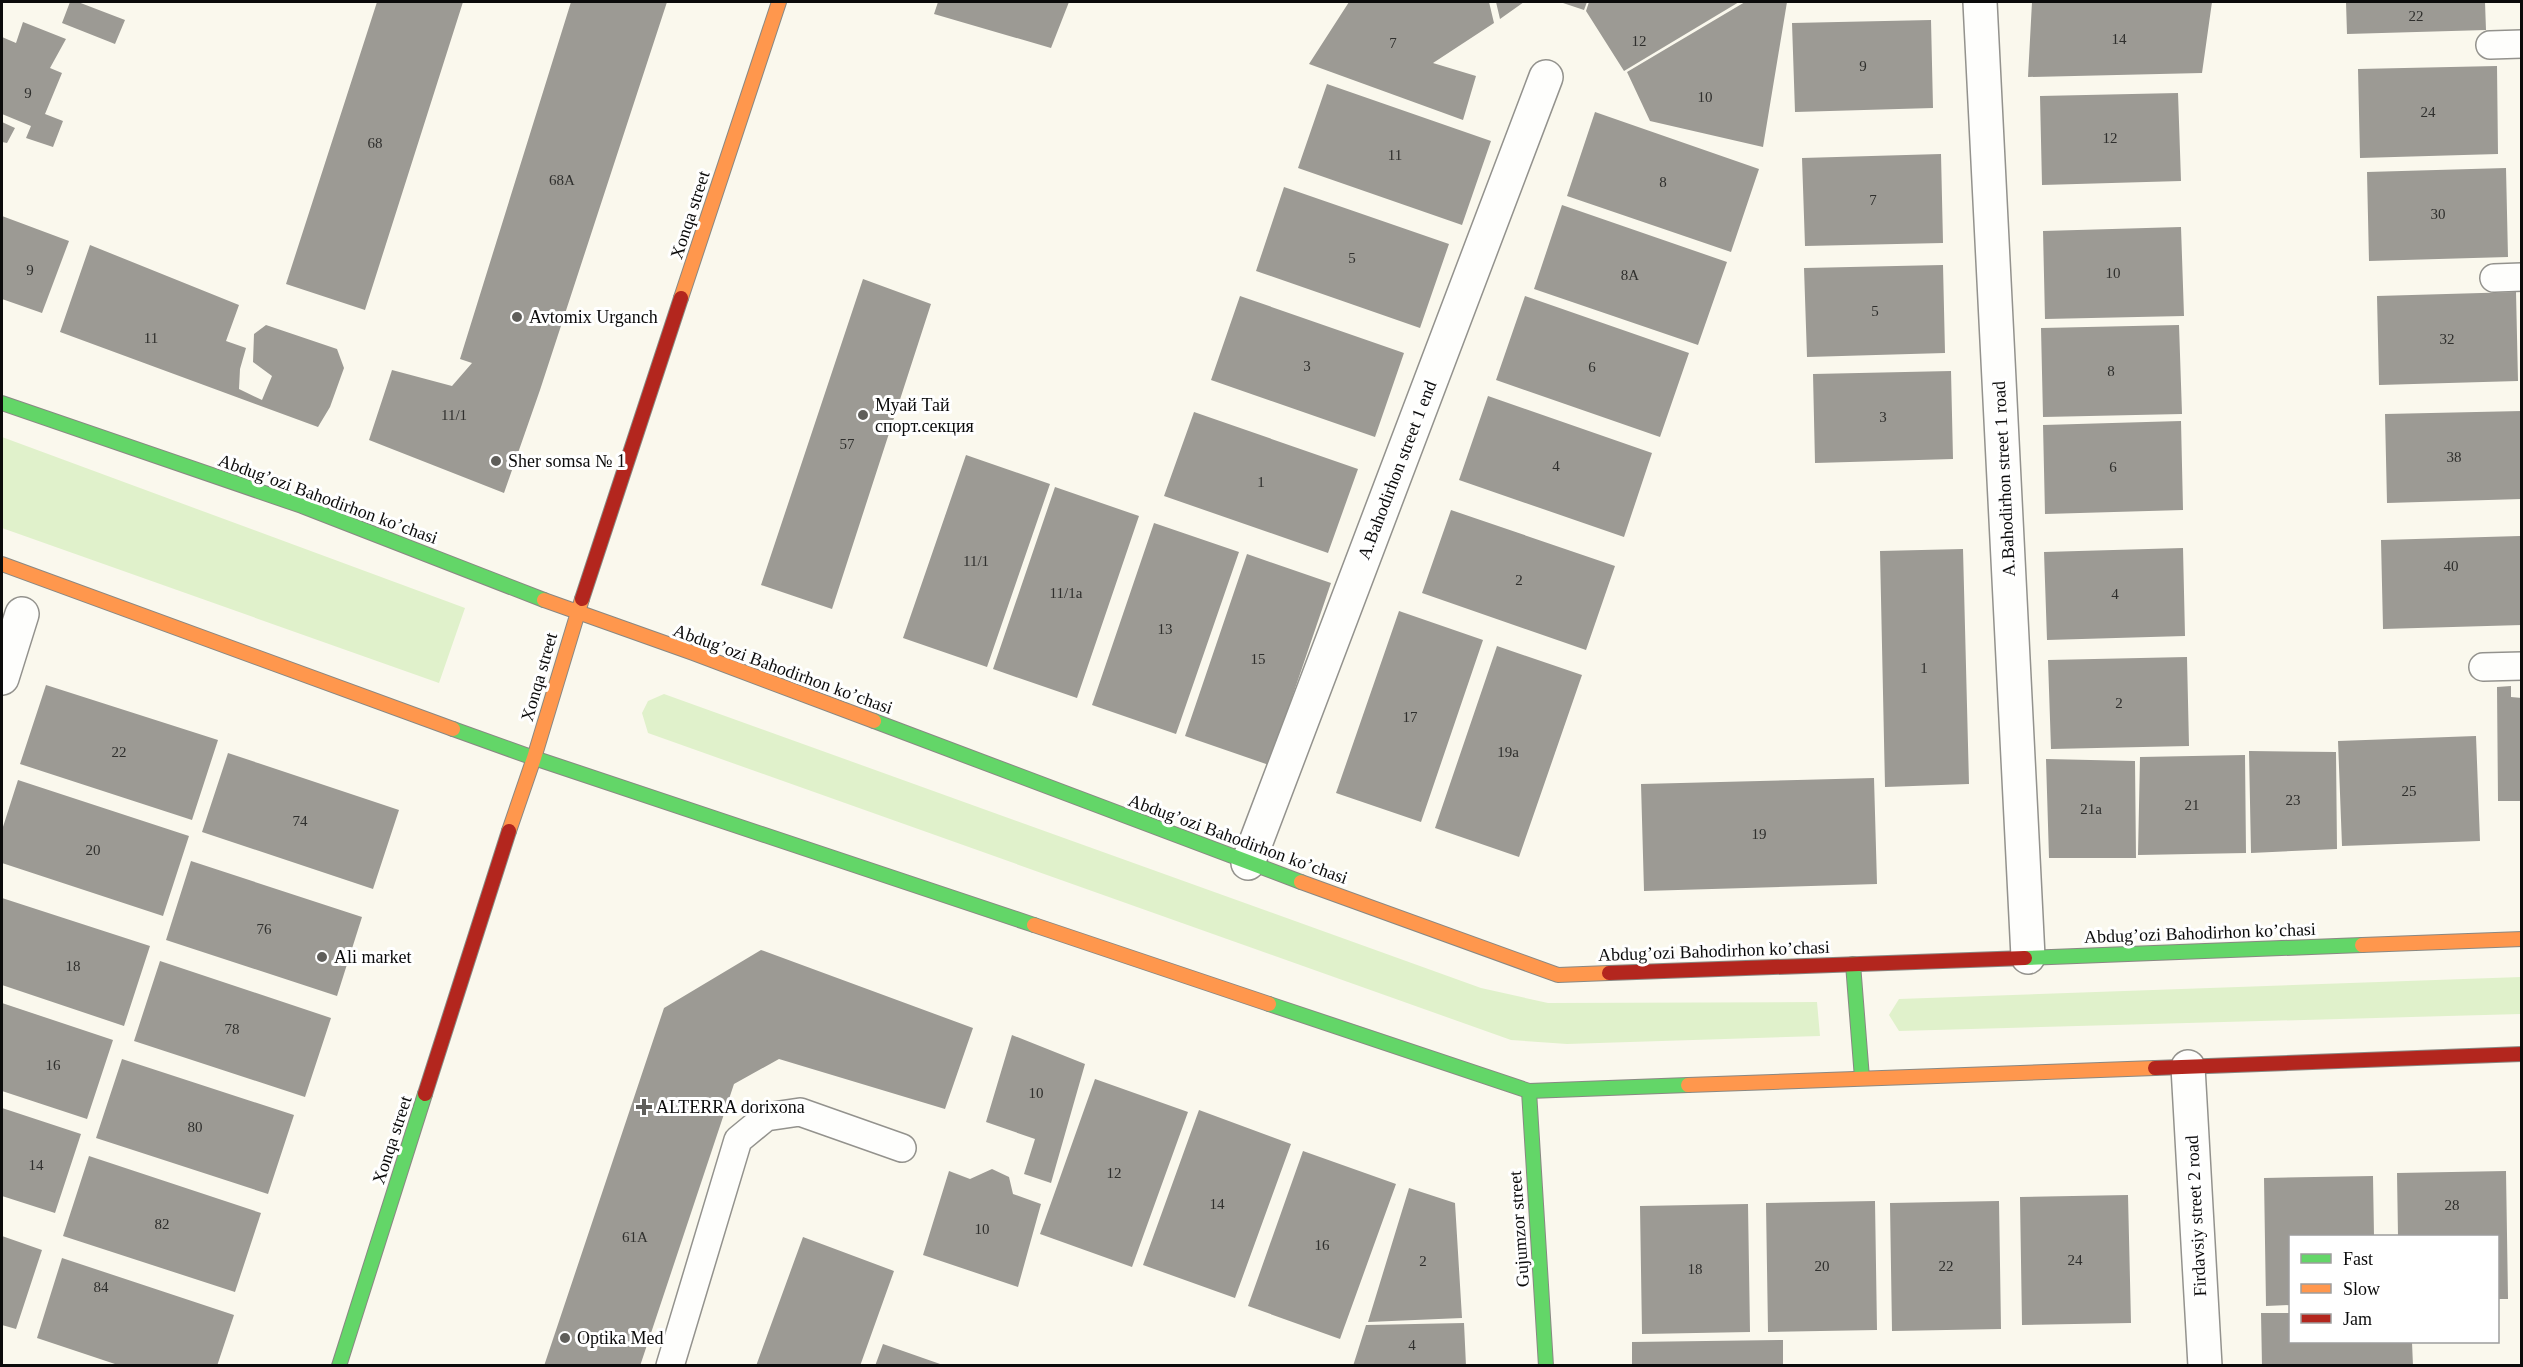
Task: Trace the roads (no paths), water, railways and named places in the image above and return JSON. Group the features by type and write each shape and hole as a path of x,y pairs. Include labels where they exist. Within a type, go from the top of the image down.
{"main road":[{"name":"Xonqa street","path":"339,1365 534,758 577,613 779,2"},
{"name":"Abdug’ozi Bahodirhon ko’chasi","path":"2,403 303,506 577,613 693,653 1248,863 1558,975 2522,939"},
{"path":"2,564 534,758 1529,1091 2522,1054"},
{"path":"1853,964 1862,1078"},
{"name":"Gujumzor street","path":"1529,1091 1546,1365"}],"street":[{"name":"A.Bahodirhon street 1 road","path":"1980,2 2028,957"},
{"name":"A.Bahodirhon street 1 end","path":"1248,863 1546,76"},
{"path":"2,678 22,614"},
{"name":"Firdavsiy street 2 road","path":"2188,1066 2205,1365"}],"lane":[{"path":"2490,45 2522,44"},
{"path":"2494,278 2522,277"},
{"path":"2483,667 2522,666"},
{"path":"670,1365 738,1140 766,1117 800,1112 902,1148"}],"place":[{"name":"Avtomix Urganch","path":"517,317"},
{"name":"Муай Тай спорт.секция","path":"863,415"},
{"name":"Sher somsa № 1","path":"496,461"},
{"name":"Ali market","path":"322,957"},
{"name":"ALTERRA dorixona","path":"644,1107"},
{"name":"Optika Med","path":"565,1338"}]}
